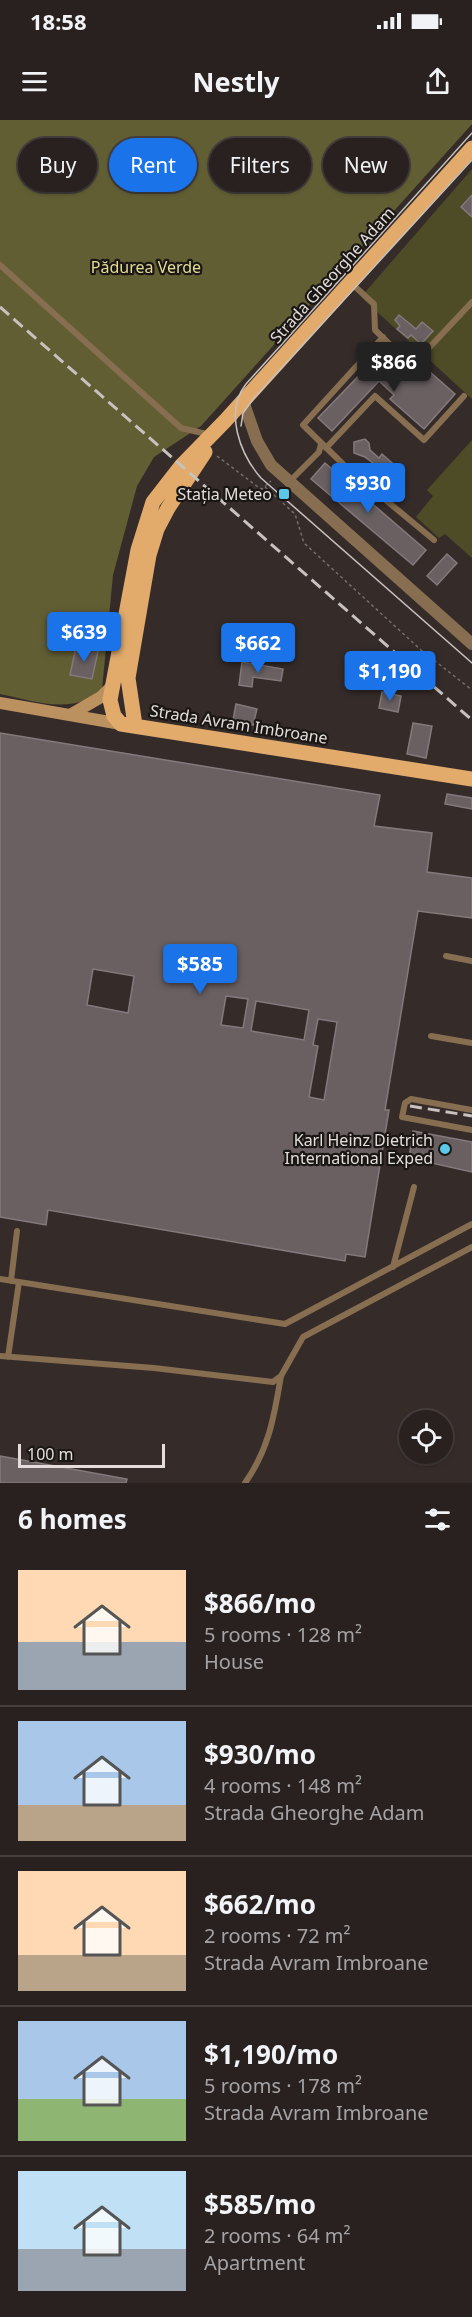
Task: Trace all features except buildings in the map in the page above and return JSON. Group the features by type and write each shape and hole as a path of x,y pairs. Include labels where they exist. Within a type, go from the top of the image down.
{"main road":[{"name":"Strada Gheorghe Adam","path":"128,725 128,678 149,555 157,529 168,507 225,421 472,148"},
{"name":"Strada Gheorghe Adam","path":"128,725 114,716 110,700 144,524 153,502 181,466 209,442"},
{"path":"69,716 101,697 113,685"},
{"name":"Strada Avram Imbroane","path":"0,703 69,716 472,779"}],"street":[{"path":"243,401 263,453 279,473 472,644"}],"lane":[{"path":"0,265 181,428 209,442"},
{"path":"350,282 374,304 375,330 412,366 472,302"},
{"path":"382,337 304,423 304,427 323,446 434,540"},
{"path":"289,482 375,396 424,440 464,396"},
{"path":"446,956 472,961"},
{"path":"431,1036 472,1043"},
{"path":"472,1110 411,1099 405,1103 402,1117 472,1130"},
{"path":"393,1267 414,1187"},
{"path":"0,1279 285,1324 472,1224"},
{"path":"11,1281 17,1231"},
{"path":"245,1483 261,1461 268,1441 281,1377 303,1337 472,1247"},
{"path":"8,1357 19,1282"},
{"path":"0,1356 154,1368 273,1382 281,1377"}],"path":[{"path":"209,442 258,487 265,487 295,514 304,543 421,650 472,690"},
{"path":"265,487 279,473"}],"shaded area":[{"path":"472,169 472,399 361,297"},
{"path":"472,440 472,558 445,534 439,538 416,517 433,496 427,490"}],"green space":[{"name":"Pădurea Verde","path":"0,120 472,120 472,124 201,426 154,457 137,486 113,575 102,689 79,702 66,704 40,703 0,694"}],"tram line":[{"path":"472,133 246,384 239,395 236,407 237,432 241,445 261,478 472,663"},
{"path":"241,426 243,413 254,398 472,160"}],"railway":[{"path":"0,307 472,720"},
{"path":"410,1106 472,1116"}],"place":[{"name":"Stația Meteo","path":"284,494"},
{"name":"Karl Heinz Dietrich International Exped","path":"445,1149"}]}
